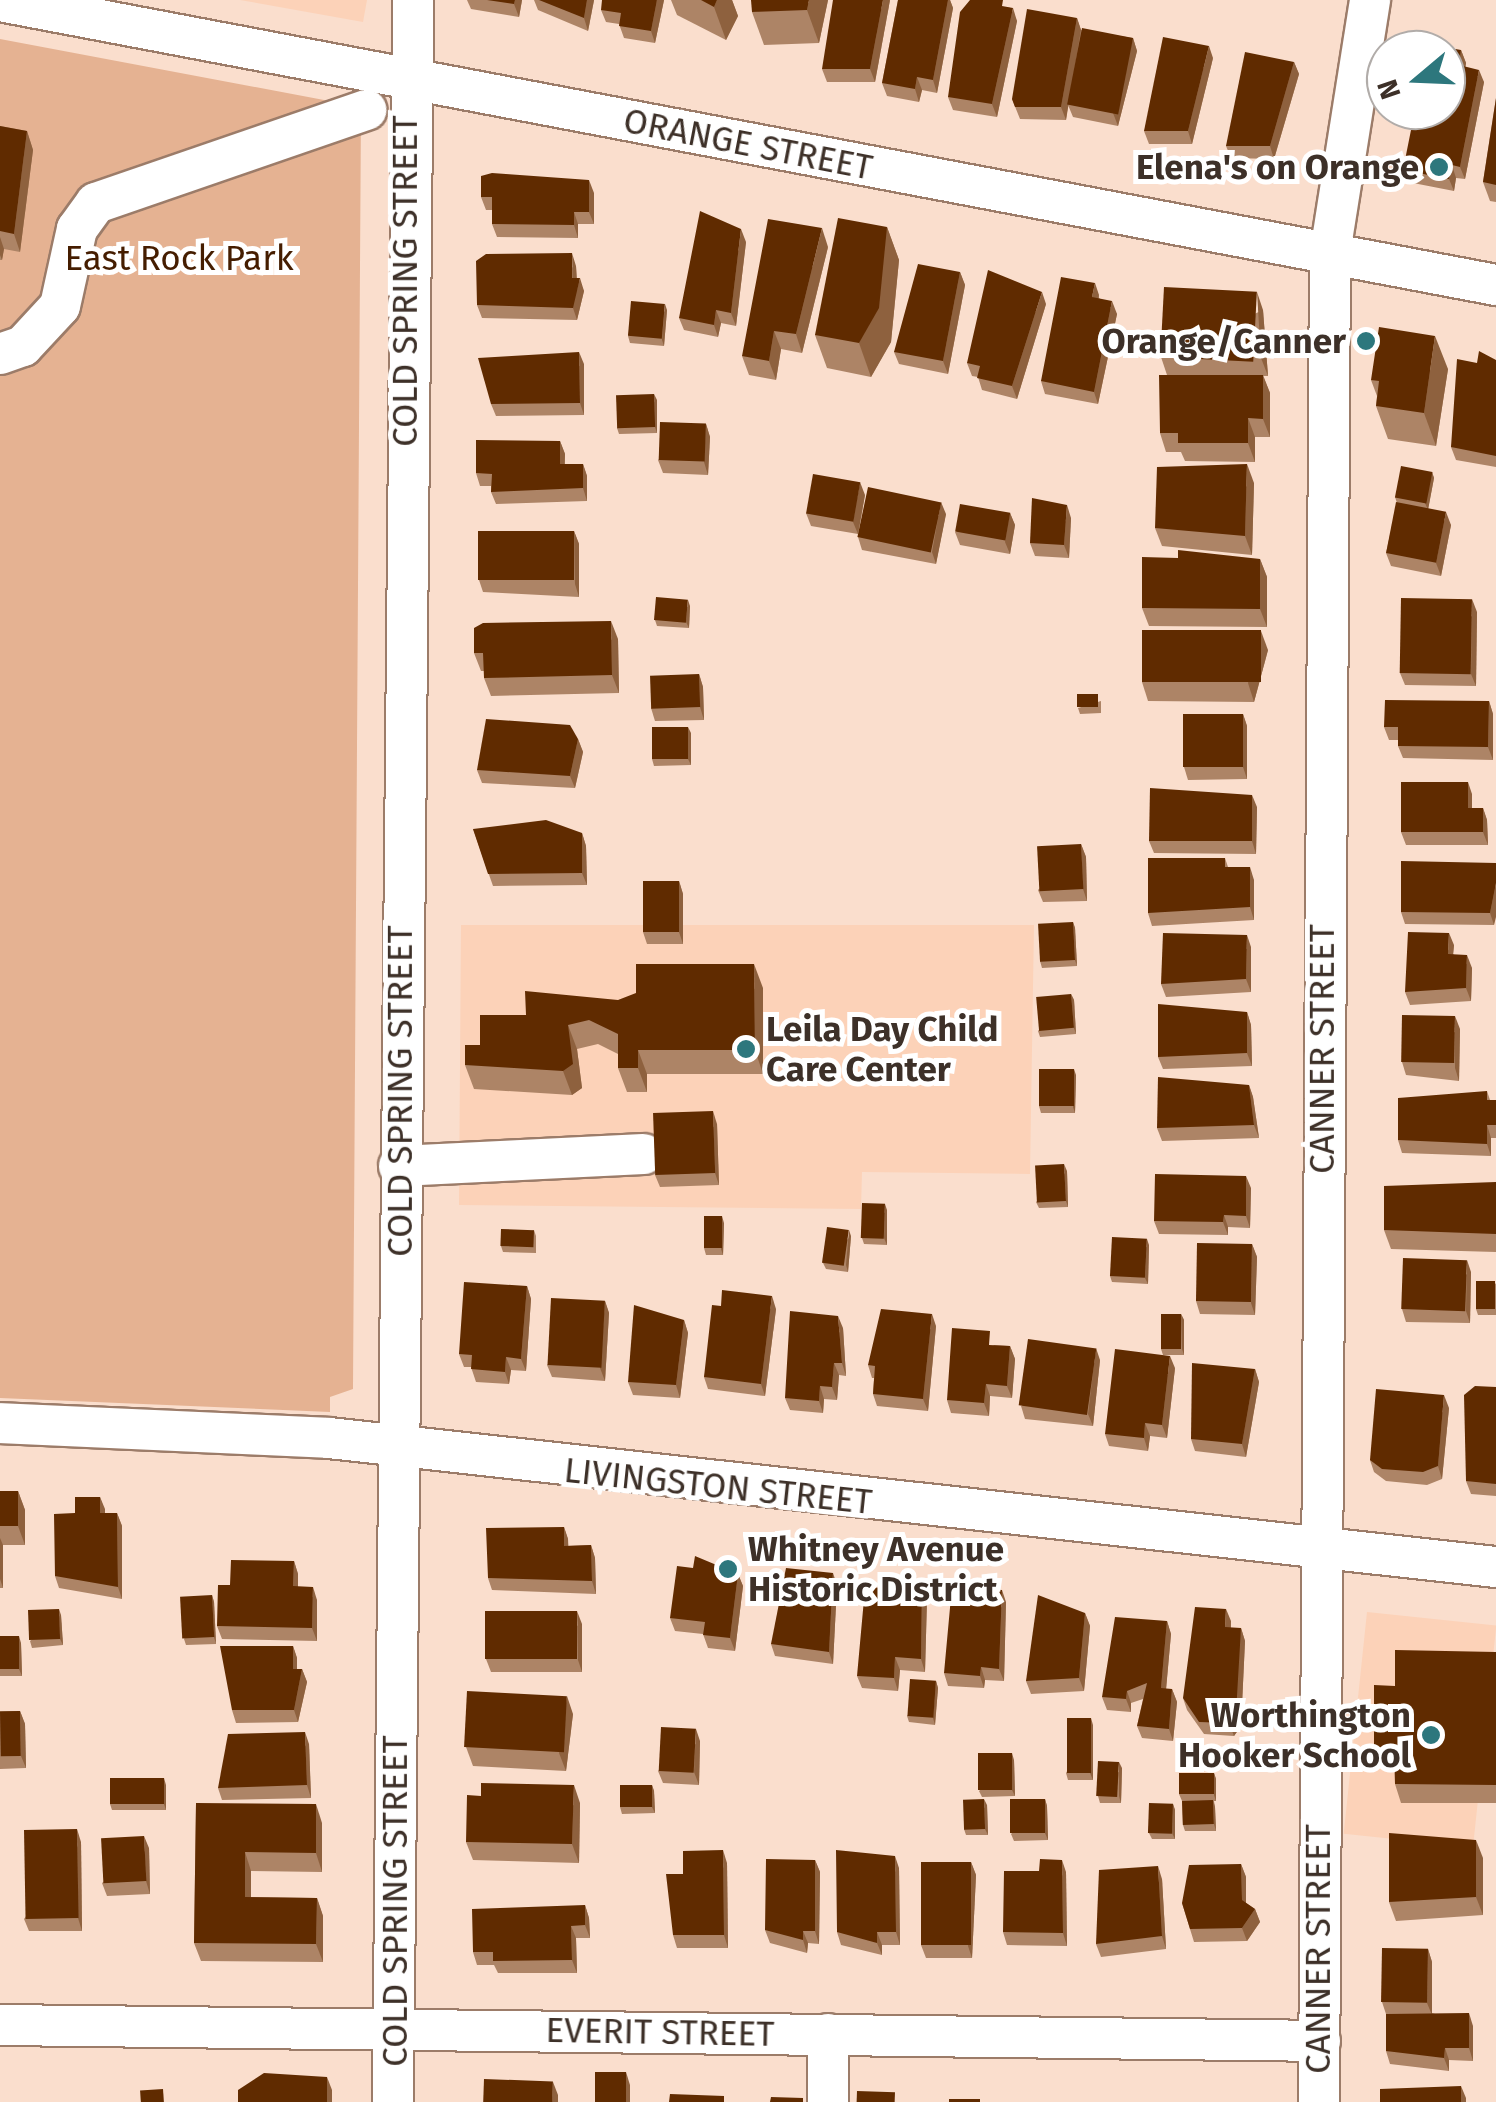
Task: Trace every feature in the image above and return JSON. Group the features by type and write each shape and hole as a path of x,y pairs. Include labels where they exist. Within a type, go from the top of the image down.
{"street":[{"name":"COLD SPRING STREET","path":"393,2102 407,79 413,0"},
{"name":"CANNER STREET","path":"1319,2102 1330,253 1370,0"},
{"name":"ORANGE STREET","path":"0,1 1496,284"},
{"path":"0,354 24,346 60,306 76,228 96,203 366,110"},
{"path":"399,1166 644,1154"},
{"name":"LIVINGSTON STREET","path":"0,1424 253,1432 1496,1567"},
{"name":"EVERIT STREET","path":"0,2025 1320,2041"},
{"path":"828,2034 828,2102"}],"shaded area":[{"path":"240,0 367,0 363,22"},
{"name":"Leila Day Child Care Center","path":"461,925 1034,925 1030,1174 862,1172 861,1209 459,1205"},
{"name":"Worthington Hooker School","path":"1367,1612 1496,1626 1473,1847 1344,1834"}],"green space":[{"name":"East Rock Park","path":"0,39 361,107 353,1389 330,1397 330,1412 0,1398"}],"building":[{"path":"539,0 587,0 584,18"},
{"path":"602,0 657,0 651,31 619,26 621,13 601,10"},
{"path":"751,0 809,0 807,10 752,12"},
{"path":"833,0 883,0 870,69 822,69"},
{"path":"898,0 948,0 933,80 917,77 915,89 882,83"},
{"path":"970,0 1003,0 1002,6 1013,8 992,104 948,97 960,12"},
{"path":"1027,9 1077,18 1061,107 1015,107 1012,99"},
{"path":"1082,28 1133,38 1118,114 1067,105"},
{"path":"1163,37 1209,46 1188,131 1144,131"},
{"path":"1245,52 1294,62 1270,146 1226,146"},
{"path":"1466,67 1479,70 1460,167 1452,165 1449,179 1403,170 1411,130 1466,130"},
{"path":"1496,98 1496,185 1483,182"},
{"path":"0,126 27,131 14,234 0,231"},
{"path":"492,173 589,180 589,212 574,212 574,225 492,224 492,197 481,197 481,176"},
{"path":"700,211 741,229 731,313 716,310 714,325 679,318"},
{"path":"838,218 887,227 879,308 859,343 815,335"},
{"path":"768,219 822,228 796,334 774,331 769,361 742,356"},
{"path":"572,253 572,278 580,278 573,308 477,305 476,261 486,254"},
{"path":"918,264 960,272 943,361 894,352"},
{"path":"988,270 1042,292 1012,386 977,378 980,366 967,363"},
{"path":"1061,277 1095,283 1092,297 1112,301 1094,392 1041,381"},
{"path":"1164,287 1257,292 1253,362 1160,357"},
{"path":"631,301 665,304 662,339 628,336"},
{"path":"1379,327 1435,336 1424,413 1376,406 1379,381 1371,380"},
{"path":"1479,351 1496,360 1496,456 1451,447 1457,359 1477,363"},
{"path":"579,352 580,403 491,404 478,358"},
{"path":"1159,375 1263,375 1263,419 1248,418 1248,443 1178,443 1178,433 1160,433"},
{"path":"654,394 655,427 617,428 616,395"},
{"path":"660,422 706,424 705,462 659,460"},
{"path":"476,440 560,441 560,464 583,464 583,488 491,492 492,474 476,473"},
{"path":"1247,464 1245,536 1155,528 1157,467"},
{"path":"1401,466 1432,472 1426,504 1395,497"},
{"path":"813,474 860,482 853,522 806,513"},
{"path":"868,487 941,503 931,552 857,537"},
{"path":"1032,498 1067,505 1064,545 1030,543"},
{"path":"1396,502 1446,512 1436,563 1386,553"},
{"path":"960,504 1010,513 1005,540 955,532"},
{"path":"478,531 574,531 574,580 478,580"},
{"path":"1178,550 1260,559 1260,609 1142,608 1142,557 1178,558"},
{"path":"656,597 688,600 686,623 654,620"},
{"path":"1401,598 1472,599 1471,674 1400,673"},
{"path":"611,621 612,675 484,678 483,653 474,653 474,628 483,623"},
{"path":"1142,630 1261,630 1261,682 1142,682"},
{"path":"699,674 700,707 651,709 650,676"},
{"path":"1077,694 1098,694 1098,707 1077,707"},
{"path":"1385,700 1489,701 1488,747 1398,746 1398,727 1384,727"},
{"path":"1183,714 1243,714 1243,767 1183,767"},
{"path":"486,719 570,725 578,739 570,776 477,770"},
{"path":"652,727 688,727 688,759 652,759"},
{"path":"1401,782 1468,782 1468,808 1483,808 1483,832 1401,832"},
{"path":"1150,788 1252,795 1252,841 1149,841"},
{"path":"546,820 582,833 582,873 488,874 473,829"},
{"path":"1081,844 1083,889 1039,891 1037,846"},
{"path":"1148,858 1225,858 1225,867 1250,867 1250,907 1148,913"},
{"path":"1401,861 1496,863 1490,913 1401,912"},
{"path":"643,881 679,881 679,932 643,932"},
{"path":"1073,922 1075,960 1040,962 1038,924"},
{"path":"1408,932 1449,933 1448,954 1467,955 1466,988 1405,992"},
{"path":"1163,933 1247,935 1246,979 1161,984"},
{"path":"636,964 754,964 755,1050 638,1050 638,1068 618,1068 618,1034 589,1020 568,1025 573,1064 563,1071 465,1065 465,1045 480,1045 480,1015 526,1015 525,991 618,1000 636,993"},
{"path":"1071,994 1074,1028 1039,1031 1036,997"},
{"path":"1158,1004 1247,1012 1247,1053 1158,1057"},
{"path":"1402,1015 1455,1016 1454,1063 1401,1062"},
{"path":"1039,1069 1074,1069 1074,1106 1039,1106"},
{"path":"1158,1077 1249,1085 1254,1125 1157,1128"},
{"path":"1487,1091 1487,1100 1496,1100 1496,1125 1487,1125 1487,1144 1398,1140 1398,1098"},
{"path":"713,1111 715,1173 655,1175 653,1113"},
{"path":"1064,1164 1066,1201 1037,1202 1035,1166"},
{"path":"1155,1174 1246,1176 1246,1216 1224,1215 1223,1222 1154,1221"},
{"path":"1496,1182 1496,1234 1384,1230 1384,1186"},
{"path":"862,1203 885,1204 884,1239 861,1238"},
{"path":"704,1216 722,1216 722,1248 704,1248"},
{"path":"827,1227 849,1230 844,1266 822,1263"},
{"path":"501,1229 534,1230 533,1247 500,1246"},
{"path":"1112,1237 1147,1239 1145,1278 1110,1276"},
{"path":"1197,1243 1252,1244 1251,1302 1196,1301"},
{"path":"1403,1258 1467,1260 1465,1311 1401,1309"},
{"path":"1476,1281 1495,1281 1495,1309 1476,1309"},
{"path":"464,1282 527,1286 521,1359 506,1357 505,1372 471,1369 472,1355 459,1354"},
{"path":"722,1290 772,1296 761,1384 704,1377 712,1305 721,1306"},
{"path":"551,1298 605,1301 601,1368 547,1365"},
{"path":"634,1305 684,1320 676,1385 628,1382"},
{"path":"881,1309 932,1314 923,1399 873,1394 875,1366 868,1365"},
{"path":"790,1311 838,1316 842,1363 834,1363 832,1387 820,1386 819,1401 785,1398"},
{"path":"1161,1314 1181,1314 1181,1349 1161,1349"},
{"path":"952,1328 990,1331 989,1345 1010,1346 1007,1386 986,1384 984,1403 947,1400"},
{"path":"1028,1339 1096,1349 1087,1415 1019,1405"},
{"path":"1115,1349 1170,1356 1162,1425 1145,1423 1144,1438 1105,1434"},
{"path":"1192,1363 1255,1369 1242,1444 1191,1439"},
{"path":"1475,1386 1496,1387 1496,1484 1466,1481 1464,1395"},
{"path":"1376,1389 1444,1395 1438,1466 1423,1472 1382,1469 1370,1460"},
{"path":"0,1491 18,1491 18,1526 0,1526"},
{"path":"75,1497 100,1497 100,1513 117,1513 118,1587 55,1576 54,1514 75,1513"},
{"path":"564,1527 564,1546 591,1545 592,1581 488,1578 486,1528"},
{"path":"695,1556 738,1574 730,1638 703,1635 705,1622 670,1618 677,1566 693,1568"},
{"path":"231,1560 294,1561 293,1586 313,1587 312,1628 217,1626 218,1585 230,1585"},
{"path":"786,1568 833,1573 829,1652 771,1644"},
{"path":"922,1586 921,1659 895,1657 894,1678 857,1676 865,1588"},
{"path":"952,1586 1002,1590 999,1669 981,1667 980,1676 944,1673"},
{"path":"212,1595 214,1637 182,1639 180,1597"},
{"path":"1038,1595 1085,1613 1079,1678 1026,1681"},
{"path":"1195,1607 1226,1609 1225,1627 1241,1628 1236,1713 1229,1723 1199,1722 1183,1698"},
{"path":"59,1609 60,1639 29,1640 28,1610"},
{"path":"485,1611 577,1611 577,1659 485,1659"},
{"path":"1115,1617 1167,1621 1161,1688 1172,1689 1169,1729 1137,1726 1147,1683 1127,1691 1126,1699 1102,1697"},
{"path":"0,1636 19,1636 19,1669 0,1669"},
{"path":"220,1646 293,1646 293,1669 302,1669 294,1710 232,1710"},
{"path":"1395,1650 1496,1652 1496,1785 1395,1784 1394,1750 1374,1749 1374,1685 1395,1686"},
{"path":"910,1679 936,1681 933,1718 907,1716"},
{"path":"467,1691 567,1696 564,1752 464,1747"},
{"path":"0,1711 20,1711 21,1756 1,1756"},
{"path":"1067,1718 1091,1718 1091,1773 1067,1773"},
{"path":"661,1727 696,1729 694,1773 659,1771"},
{"path":"305,1732 307,1785 218,1788 228,1734"},
{"path":"978,1753 1012,1753 1012,1790 978,1790"},
{"path":"1098,1761 1119,1762 1117,1797 1096,1796"},
{"path":"1179,1773 1214,1773 1214,1794 1179,1794"},
{"path":"110,1778 164,1778 164,1804 110,1804"},
{"path":"481,1783 574,1785 572,1844 466,1842 467,1795 481,1796"},
{"path":"620,1785 652,1785 652,1807 620,1807"},
{"path":"984,1799 985,1829 964,1830 963,1800"},
{"path":"1010,1799 1045,1799 1045,1833 1010,1833"},
{"path":"1213,1800 1214,1824 1183,1825 1182,1801"},
{"path":"196,1803 316,1804 316,1853 245,1852 245,1897 317,1898 316,1944 194,1943"},
{"path":"1149,1803 1173,1804 1172,1834 1148,1833"},
{"path":"77,1829 79,1918 26,1919 24,1830"},
{"path":"1389,1833 1476,1840 1476,1897 1389,1902"},
{"path":"144,1836 146,1881 103,1883 101,1838"},
{"path":"723,1850 724,1935 673,1935 666,1874 683,1874 683,1851"},
{"path":"836,1850 895,1856 896,1932 877,1932 877,1943 837,1932"},
{"path":"766,1859 815,1860 815,1931 803,1931 803,1940 765,1930"},
{"path":"1040,1859 1062,1860 1063,1933 1003,1932 1004,1871 1039,1871"},
{"path":"921,1862 971,1862 971,1945 921,1945"},
{"path":"1241,1864 1242,1900 1255,1909 1242,1928 1190,1929 1182,1903 1189,1865"},
{"path":"1158,1866 1162,1936 1096,1944 1099,1870"},
{"path":"585,1905 585,1925 571,1926 572,1960 493,1961 493,1952 473,1952 472,1909"},
{"path":"1382,1948 1428,1949 1427,2003 1381,2002"},
{"path":"1469,2013 1469,2048 1445,2048 1444,2058 1386,2051 1386,2014"},
{"path":"595,2072 626,2072 626,2102 595,2102"},
{"path":"264,2073 327,2077 327,2102 238,2102 238,2090"},
{"path":"484,2079 553,2081 552,2102 483,2102"},
{"path":"1461,2086 1461,2102 1380,2102 1380,2089"},
{"path":"163,2089 164,2102 141,2102 140,2091"},
{"path":"857,2091 895,2092 895,2102 857,2102"},
{"path":"670,2094 724,2096 724,2102 669,2102"},
{"path":"771,2097 803,2098 803,2102 770,2102"},
{"path":"949,2099 980,2102 949,2102"}],"place":[{"name":"Elena's on Orange","path":"1439,167"},
{"name":"Orange/Canner","path":"1366,341"},
{"name":"Leila Day Child Care Center","path":"746,1049"},
{"name":"Whitney Avenue Historic District","path":"728,1569"},
{"name":"Worthington Hooker School","path":"1431,1735"}]}
